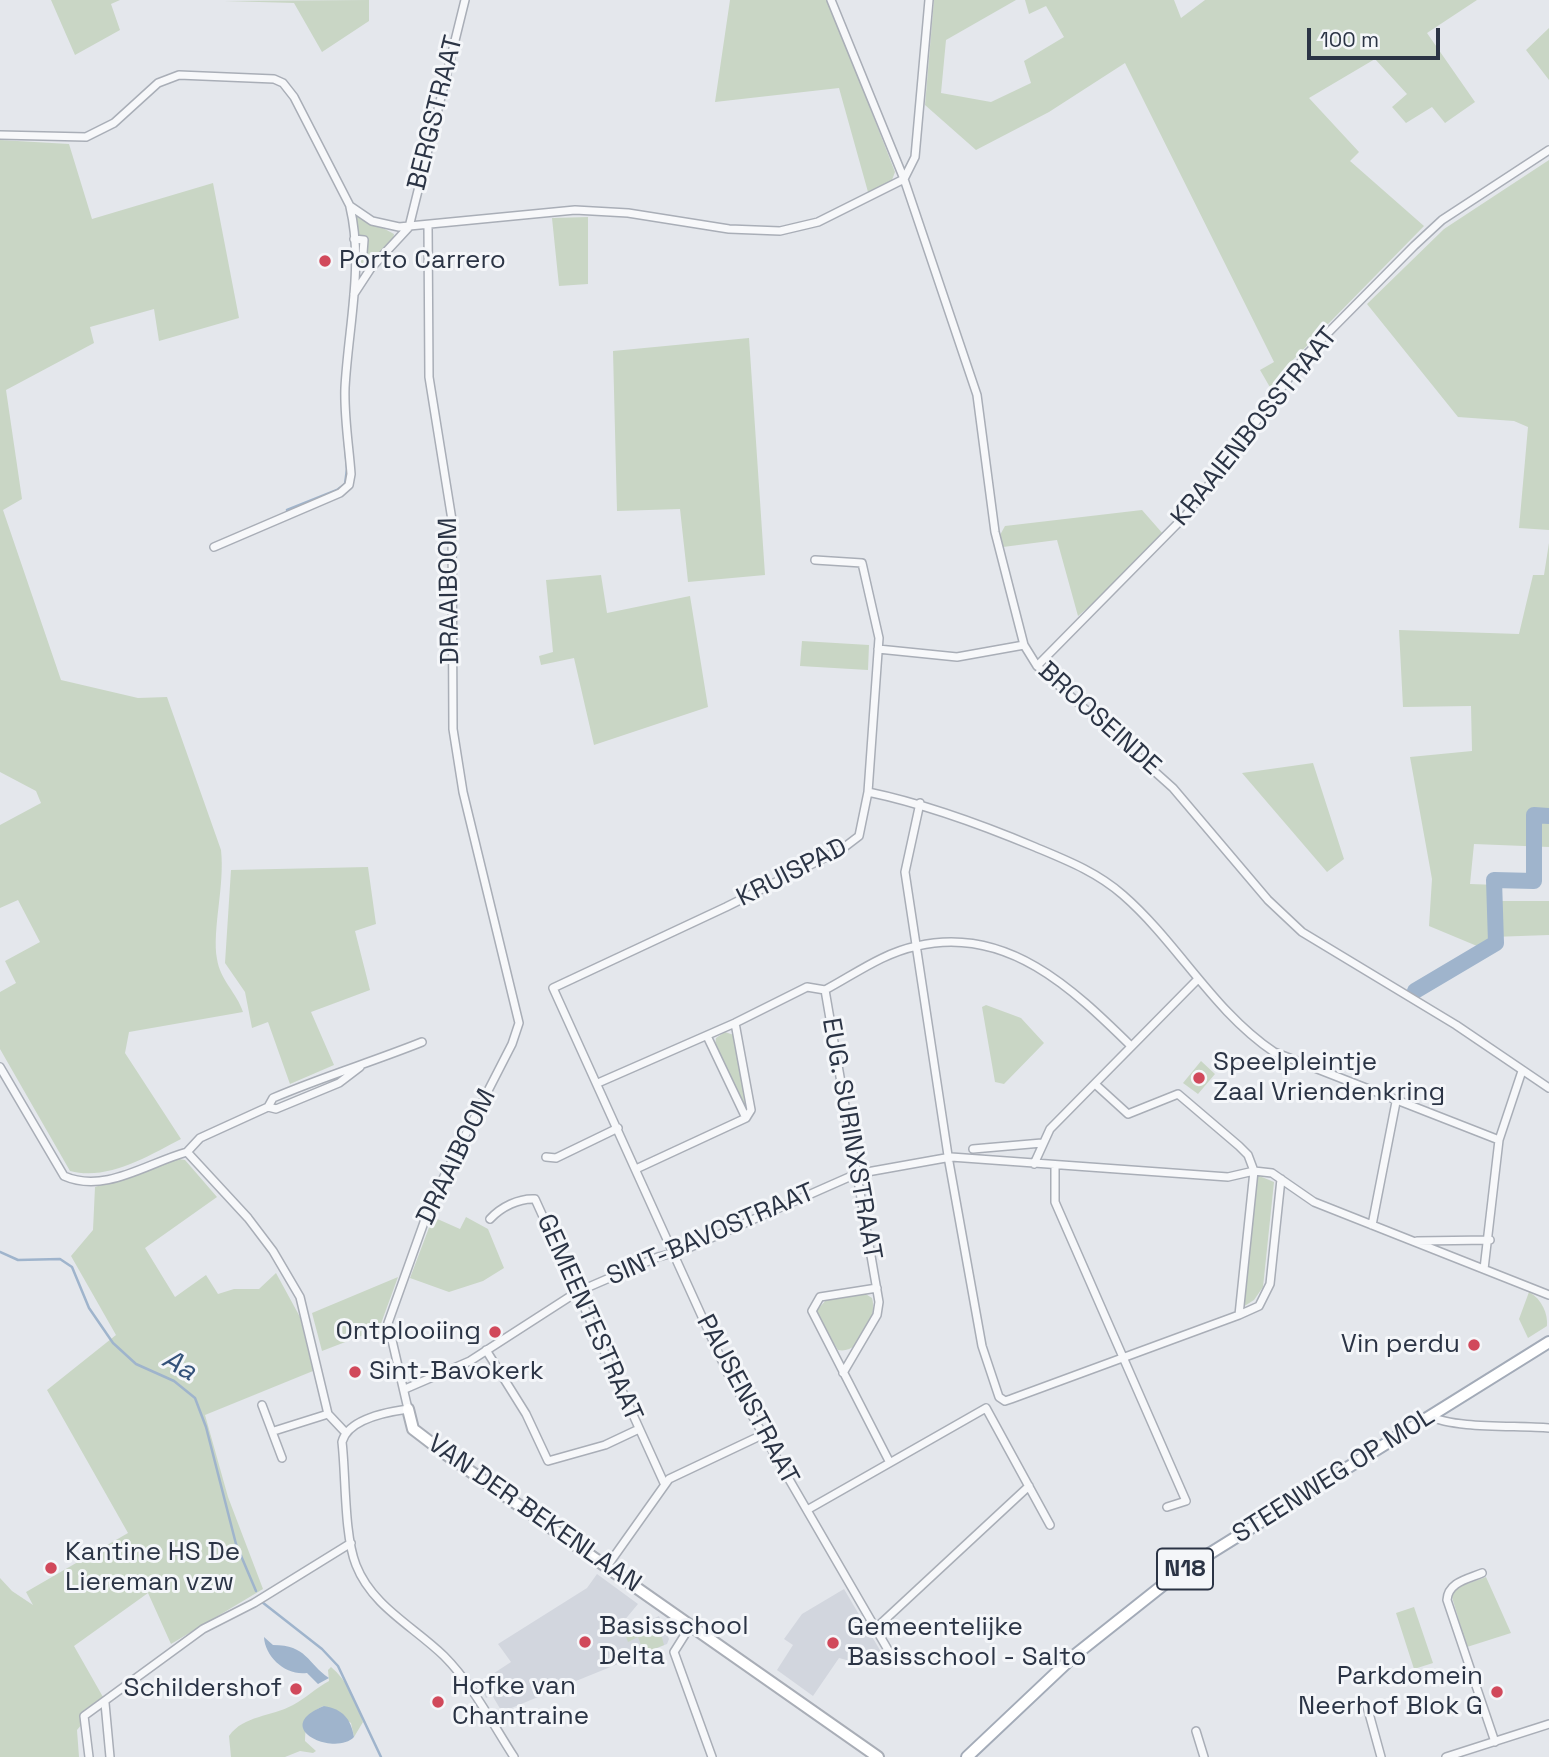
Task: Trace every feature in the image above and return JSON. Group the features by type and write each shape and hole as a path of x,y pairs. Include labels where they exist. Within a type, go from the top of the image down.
{"main road":[{"name":"STEENWEG OP MOL","path":"967,1757 1036,1689 1151,1592 1549,1342"},
{"name":"VAN DER BEKENLAAN","path":"408,1409 413,1429 438,1448 878,1757"}],"street":[{"name":"BERGSTRAAT","path":"409,227 465,0"},
{"path":"831,0 904,179"},
{"path":"350,206 372,221 409,227 575,210 628,213 729,229 780,231 818,222 904,179 915,157 929,0"},
{"path":"0,135 86,137 114,122 158,83 179,75 274,79 283,83 294,97 350,206 354,239 353,294 345,388 351,474 349,485 340,493 214,547"},
{"name":"KRAAIENBOSSTRAAT","path":"1037,666 1186,515 1307,354 1414,246 1441,220 1549,150"},
{"name":"BROOSEINDE","path":"904,179 977,395 995,532 1024,645 1037,666 1173,788 1268,900 1302,932 1456,1025 1549,1088"},
{"name":"DRAAIBOOM","path":"408,1409 387,1323 432,1200 512,1044 519,1023 457,762 451,698 454,576 452,520 429,377 428,225"},
{"path":"353,294 371,268 409,227"},
{"path":"354,239 364,240 363,253"},
{"name":"KRUISPAD","path":"553,988 713,914 856,842 868,792 878,649 877,629 862,563 815,560"},
{"path":"878,649 957,657 1024,645"},
{"path":"868,792 920,803 1031,845 1106,880 1125,896 1197,980 1257,1040 1274,1052 1396,1102 1499,1140"},
{"path":"920,803 905,872 982,1346 999,1397 1004,1401 1259,1306 1270,1284 1281,1179"},
{"path":"598,1083 707,1036 807,987 825,990 856,970 916,946 975,946 1008,952 1030,961 1062,983 1131,1046"},
{"path":"1034,1164 1050,1129 1197,980"},
{"name":"PAUSENSTRAAT","path":"553,988 728,1374 895,1662"},
{"name":"EUG. SURINXSTRAAT","path":"825,990 877,1288 877,1315 843,1373"},
{"path":"636,1168 746,1118 751,1110 735,1023"},
{"path":"707,1036 746,1118"},
{"path":"0,1068 64,1176 88,1183 104,1181 187,1152 200,1138 268,1107 273,1098 333,1072 360,1067 422,1042"},
{"path":"268,1107 276,1110 339,1083 360,1067"},
{"path":"1484,1269 1490,1240 1499,1140 1522,1071"},
{"path":"1095,1084 1128,1114 1178,1094 1248,1155 1254,1171 1239,1315"},
{"path":"1372,1225 1396,1102"},
{"path":"546,1157 556,1158 618,1128"},
{"path":"972,1149 1042,1143"},
{"path":"187,1152 248,1218 291,1279 300,1297 328,1414 345,1432"},
{"name":"SINT-BAVOSTRAAT","path":"405,1389 448,1372 577,1292 673,1252 684,1250 856,1174 967,1156 1034,1164 1228,1177 1254,1171"},
{"path":"1055,1165 1055,1202 1186,1501 1167,1507"},
{"path":"1254,1171 1272,1173 1314,1202 1549,1294"},
{"name":"GEMEENTESTRAAT","path":"490,1219 498,1210 524,1199 535,1199 664,1483"},
{"path":"1413,1241 1490,1240"},
{"path":"877,1288 827,1295 814,1304 813,1318 889,1461"},
{"path":"486,1350 526,1414 548,1461 605,1445 639,1429"},
{"path":"262,1405 282,1458"},
{"path":"807,1510 986,1408 1050,1525"},
{"path":"408,1409 390,1412 353,1426 345,1432 342,1442 355,1562 370,1591 445,1657 477,1698 514,1757"},
{"path":"274,1431 328,1414"},
{"path":"1430,1416 1443,1422 1460,1424 1549,1428"},
{"path":"608,1565 664,1483 762,1435"},
{"path":"876,1628 1029,1486"},
{"path":"89,1757 85,1716 204,1629 254,1603 351,1544"},
{"path":"1482,1573 1454,1585 1449,1590 1447,1600 1495,1742"},
{"path":"691,1625 674,1652 712,1757"},
{"path":"105,1703 110,1757"},
{"path":"1367,1706 1381,1757"},
{"path":"1446,1757 1549,1724"},
{"path":"1196,1731 1204,1757"}],"shaded area":[{"name":"Basisschool Delta","path":"597,1574 638,1604 618,1628 620,1635 659,1616 669,1639 667,1644 576,1681 570,1679 562,1687 502,1712 492,1695 486,1698 479,1683 511,1662 498,1644 587,1588"},
{"name":"Gemeentelijke Basisschool - Salto","path":"844,1589 881,1652 854,1667 850,1661 839,1658 813,1696 777,1670 793,1645 784,1639 802,1614"}],"green space":[{"path":"51,0 120,0 111,4 120,30 75,55"},
{"path":"369,0 369,21 322,52 294,3 224,1"},
{"path":"730,0 828,0 895,172 892,180 868,192 839,88 715,102"},
{"path":"934,0 1016,0 946,40 941,93 991,102 1031,83 1024,61 1064,37 1046,6 1029,14 1025,0 1174,0 1181,18 1205,0 1477,0 1427,33 1475,102 1445,123 1432,107 1406,123 1392,107 1407,94 1375,59 1309,98 1359,152 1350,161 1424,226 1287,366 1271,389 1260,370 1274,362 1125,63 1049,112 976,150 925,105"},
{"path":"1549,28 1549,80 1526,50"},
{"path":"0,140 69,144 92,219 213,183 239,318 159,341 154,309 90,327 94,343 6,390 22,499 3,510 61,680 138,698 167,697 221,850 217,959 221,973 243,1012 129,1032 125,1053 181,1139 127,1165 99,1173 70,1171 0,1049 0,992 16,983 5,961 40,942 18,900 0,908 0,825 41,803 36,791 0,772"},
{"path":"1549,160 1549,530 1519,528 1528,427 1514,421 1458,417 1367,304 1444,229"},
{"path":"353,212 394,234 393,241 365,266 357,263"},
{"path":"588,217 588,284 559,286 552,218"},
{"path":"749,338 765,575 688,582 680,509 617,511 613,351"},
{"path":"1142,510 1164,535 1122,579 1078,616 1057,540 1003,547 1000,535 1005,526"},
{"path":"1549,543 1549,847 1474,844 1470,884 1498,885 1498,901 1549,901 1549,935 1492,937 1489,945 1477,946 1429,926 1432,879 1410,757 1472,751 1471,706 1403,707 1399,630 1519,634 1533,575 1544,575"},
{"path":"601,575 607,613 690,596 708,707 594,745 574,658 541,665 539,656 553,652 546,580"},
{"path":"802,641 869,645 868,670 800,666"},
{"path":"1313,763 1344,859 1327,872 1242,773"},
{"path":"368,867 376,924 355,931 370,990 311,1012 334,1065 290,1084 268,1022 252,1028 245,992 225,963 231,870"},
{"path":"986,1005 1021,1018 1044,1043 1004,1084 995,1082 982,1007"},
{"path":"725,1032 734,1035 746,1108 715,1045 716,1038"},
{"name":"Speelpleintje Zaal Vriendenkring","path":"1201,1061 1215,1074 1198,1094 1183,1083"},
{"path":"179,1159 185,1160 217,1197 145,1248 175,1297 206,1275 218,1294 234,1289 259,1289 276,1273 300,1317 313,1371 205,1415 228,1497 263,1589 171,1644 148,1593 74,1646 103,1697 84,1710 82,1724 77,1730 79,1757 0,1757 0,1578 12,1591 33,1605 26,1592 128,1533 47,1390 116,1335 71,1256 93,1230 95,1187"},
{"path":"1257,1175 1274,1182 1263,1287 1254,1300 1243,1307"},
{"path":"433,1217 460,1229 466,1217 488,1229 504,1268 483,1281 449,1292 410,1278"},
{"path":"398,1277 379,1329 322,1351 312,1313"},
{"path":"1529,1292 1543,1307 1547,1326 1528,1338 1519,1319"},
{"path":"864,1293 872,1298 870,1324 853,1347 838,1350 817,1317 817,1310 828,1298"},
{"path":"1486,1577 1511,1633 1467,1647 1451,1594 1458,1587"},
{"path":"1414,1607 1433,1663 1414,1669 1396,1613"},
{"path":"657,1620 664,1645 644,1653 638,1637 628,1642 625,1634"},
{"path":"331,1667 355,1699 361,1715 363,1722 354,1737 351,1723 324,1706 310,1715 307,1723 305,1741 316,1751 313,1753 300,1751 285,1757 231,1757 229,1736 235,1729 250,1720 298,1702 329,1681 328,1670"}],"water":[{"path":"264,1637 273,1645 300,1651 329,1678 318,1684 307,1673 284,1668 268,1651"},
{"path":"324,1706 345,1716 354,1737 334,1744 322,1742 304,1731 303,1723 309,1714"}],"waterway":[{"path":"287,510 337,490 345,484 347,469 344,433"},
{"path":"1415,991 1496,943 1494,880 1534,881 1534,815 1549,816"},
{"name":"Aa","path":"0,1252 18,1260 60,1259 72,1267 89,1308 113,1343 136,1364 174,1381 195,1398 206,1427 236,1544 256,1591"},
{"name":"Aa","path":"262,1602 322,1649 338,1666 381,1757"}],"place":[{"name":"Porto Carrero","path":"325,261"},
{"name":"Speelpleintje Zaal Vriendenkring","path":"1199,1078"},
{"name":"Ontplooiing","path":"495,1332"},
{"name":"Vin perdu","path":"1474,1345"},
{"name":"Sint-Bavokerk","path":"355,1372"},
{"name":"Kantine HS De Liereman vzw","path":"51,1568"},
{"name":"Basisschool Delta","path":"585,1642"},
{"name":"Gemeentelijke Basisschool - Salto","path":"833,1643"},
{"name":"Schildershof","path":"296,1689"},
{"name":"Parkdomein Neerhof Blok G","path":"1497,1692"},
{"name":"Hofke van Chantraine","path":"438,1702"}]}
